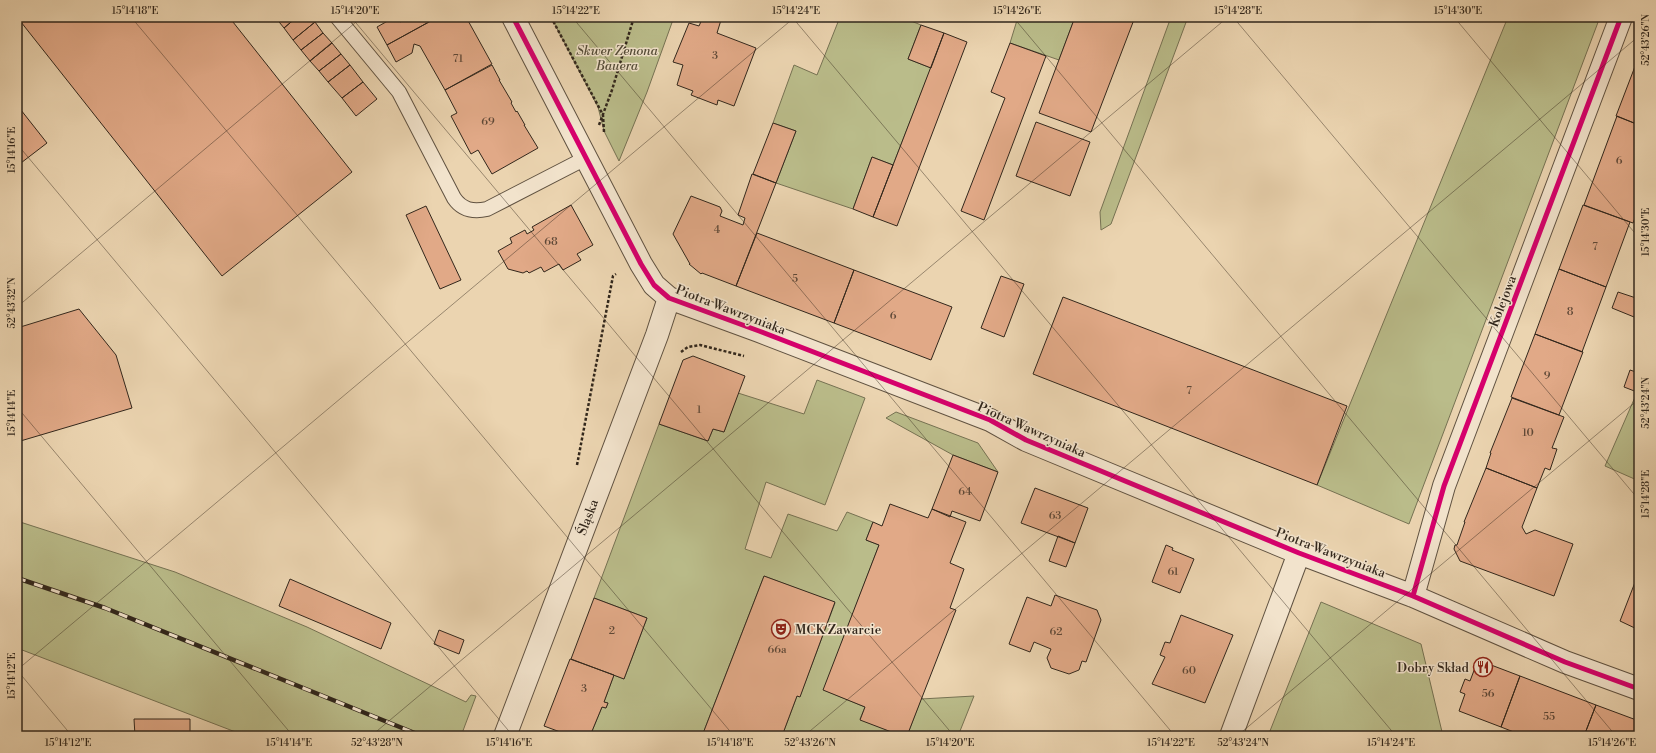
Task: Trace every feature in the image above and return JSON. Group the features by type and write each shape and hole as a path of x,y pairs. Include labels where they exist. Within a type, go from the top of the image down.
{"street":[{"name":"Piotra Wawrzyniaka","path":"513,17 644,269 654,285 669,298 990,420 1026,440 1299,553 1413,596 1565,662 1639,689"},
{"name":"Kolejowa","path":"1413,596 1444,486 1621,17"},
{"name":"Śląska","path":"504,736 654,342 669,298"},
{"name":"Piotra Wawrzyniaka","path":"1231,736 1299,553"}],"lane":[{"path":"337,17 399,92 454,198 464,208 473,211 487,209 586,158"}],"path":[{"path":"551,17 602,115 606,138"},
{"path":"586,158 612,90 634,17"},
{"path":"576,469 613,276 619,271"},
{"path":"679,354 688,347 700,345 749,357"}],"green space":[{"name":"Skwer Zenona Bauera","path":"551,17 674,17 647,92 619,161 604,131 598,107"},
{"path":"824,17 901,17 921,25 908,59 931,68 893,165 872,157 853,209 776,183 796,131 773,123 794,65 817,75 838,22"},
{"path":"1018,17 1075,17 1059,60 1010,43"},
{"path":"1171,17 1188,17 1111,224 1101,230 1100,212"},
{"path":"1508,17 1600,17 1409,524 1317,485"},
{"path":"817,380 865,398 825,505 766,482 745,549 771,558 788,514 837,531 847,512 873,522 866,540 879,545 824,690 865,707 860,719 902,736 782,736 797,696 800,696 835,603 764,576 702,736 590,736 602,707 606,708 608,703 604,702 614,675 624,679 647,618 594,598 659,424 708,441 713,429 724,432 738,393 804,414"},
{"path":"1639,388 1639,481 1605,466"},
{"path":"896,412 978,443 998,472 953,455 886,418"},
{"path":"17,521 175,572 307,627 466,702 471,695 476,696 461,736 246,736 17,648"},
{"path":"1321,602 1421,644 1443,736 1268,736"},
{"path":"974,696 958,736 907,736 921,699"}],"building":[{"path":"17,17 229,17 352,172 222,276"},
{"path":"275,17 297,17 284,28"},
{"path":"297,17 311,17 315,22 293,40 284,28"},
{"path":"403,17 438,17 387,45 377,27 393,18 401,22"},
{"path":"438,17 466,17 492,64 445,90 420,46 414,44 412,53 396,62 387,45"},
{"path":"703,17 713,17 721,20 717,33 756,48 734,106 718,100 717,105 691,95 693,91 677,85 683,65 673,62 689,23 699,26"},
{"path":"1075,17 1135,17 1091,132 1039,113"},
{"path":"315,22 323,33 301,50 293,40"},
{"path":"921,25 944,33 931,68 908,59"},
{"path":"323,33 332,43 310,61 301,50"},
{"path":"944,33 967,42 897,226 873,217"},
{"path":"332,43 341,54 319,71 310,61"},
{"path":"1010,43 1046,56 984,220 961,211 1005,98 991,92"},
{"path":"341,54 350,65 328,82 319,71"},
{"path":"1639,56 1639,125 1616,116"},
{"path":"350,65 363,82 342,98 328,82"},
{"path":"492,65 512,102 511,103 538,148 492,174 478,150 471,154 451,116 457,113 445,90"},
{"path":"363,82 377,99 356,116 342,98"},
{"path":"17,105 47,143 17,166"},
{"path":"1617,116 1639,125 1639,208 1633,223 1584,205"},
{"path":"1036,122 1090,142 1070,196 1016,176"},
{"path":"773,123 796,131 776,183 753,174"},
{"path":"872,157 893,165 873,217 853,209"},
{"path":"752,174 776,183 736,286 702,273 701,274 689,264 673,234 691,196 720,207 722,211 720,216 743,225 745,218 738,215"},
{"path":"571,205 593,245 577,254 581,260 563,270 559,264 544,272 541,267 529,273 527,271 523,273 508,269 498,251 512,243 510,238 525,230 527,234 534,230 532,227"},
{"path":"1583,205 1630,222 1606,287 1559,269"},
{"path":"426,206 461,280 440,289 406,215"},
{"path":"757,233 854,270 834,323 736,286"},
{"path":"1559,269 1606,287 1582,352 1535,334"},
{"path":"854,270 952,307 931,360 834,323"},
{"path":"1001,276 1024,284 1004,337 981,328"},
{"path":"1618,292 1639,299 1639,319 1612,308"},
{"path":"1063,297 1347,406 1317,485 1033,374"},
{"path":"79,309 116,355 132,408 17,442 17,328"},
{"path":"1535,334 1583,352 1559,415 1511,397"},
{"path":"693,356 745,376 724,432 713,429 708,441 659,424 683,360"},
{"path":"1630,370 1639,373 1639,388 1637,392 1624,387"},
{"path":"1512,398 1564,417 1552,448 1557,449 1550,470 1545,468 1537,488 1486,468 1490,453"},
{"path":"953,455 998,472 980,521 952,511 950,517 932,509"},
{"path":"1486,468 1537,488 1522,527 1526,534 1535,530 1573,544 1554,596 1460,561 1454,549 1455,545 1457,545 1464,522"},
{"path":"1035,488 1088,508 1075,543 1021,523"},
{"path":"890,504 928,518 932,509 966,522 950,563 964,569 950,608 956,610 907,736 902,736 860,720 865,707 823,690 879,545 866,540 873,522 882,526"},
{"path":"1058,536 1075,543 1066,567 1049,561"},
{"path":"1166,545 1173,548 1172,550 1194,559 1180,593 1152,582"},
{"path":"1639,572 1639,630 1620,621"},
{"path":"764,576 835,602 800,697 797,696 782,736 702,736"},
{"path":"290,579 391,623 381,649 279,606"},
{"path":"1055,595 1097,610 1101,620 1086,662 1082,661 1079,670 1069,674 1051,668 1047,658 1051,649 1034,642 1030,652 1009,644 1027,597 1051,606"},
{"path":"594,598 647,618 624,679 571,659"},
{"path":"1181,615 1233,635 1205,703 1152,684 1165,657 1160,655 1165,642 1170,643"},
{"path":"439,630 464,640 459,654 434,644"},
{"path":"570,659 614,675 604,702 608,703 606,708 602,707 590,736 571,736 544,726"},
{"path":"1478,660 1520,676 1501,727 1459,711 1465,694 1460,692 1465,679 1470,681"},
{"path":"1520,676 1596,705 1584,736 1524,736 1501,727"},
{"path":"1596,705 1639,721 1639,736 1584,736"},
{"path":"134,719 190,719 190,736 135,736"}],"railway":[{"path":"17,578 105,608 422,736"}],"cycle path":[{"path":"513,17 641,264 654,285 669,298 990,420 1026,440 1299,553 1413,596 1565,662 1639,689"},
{"path":"1413,596 1444,486 1621,17"}],"place":[{"name":"MCK Zawarcie","path":"781,629"},
{"name":"Dobry Skład","path":"1483,667"}]}
